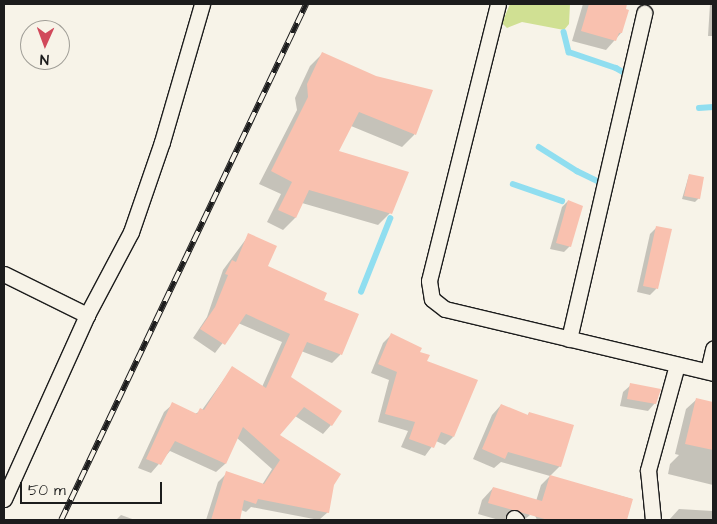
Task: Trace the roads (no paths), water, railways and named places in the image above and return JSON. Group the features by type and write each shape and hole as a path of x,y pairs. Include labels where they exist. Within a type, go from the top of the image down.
{"street":[{"path":"4,499 87,315 131,232 162,142 202,4"},
{"path":"498,4 430,291 437,305 445,310 711,372 713,349"},
{"path":"569,339 644,13"},
{"path":"4,274 87,315"},
{"path":"653,520 648,470 677,365"}],"waterway":[{"path":"564,32 569,52 616,68 628,75"},
{"path":"699,108 713,107"},
{"path":"539,147 577,171 604,184"},
{"path":"513,184 562,201"},
{"path":"361,292 390,219"}],"railway":[{"path":"61,520 306,4"}]}
